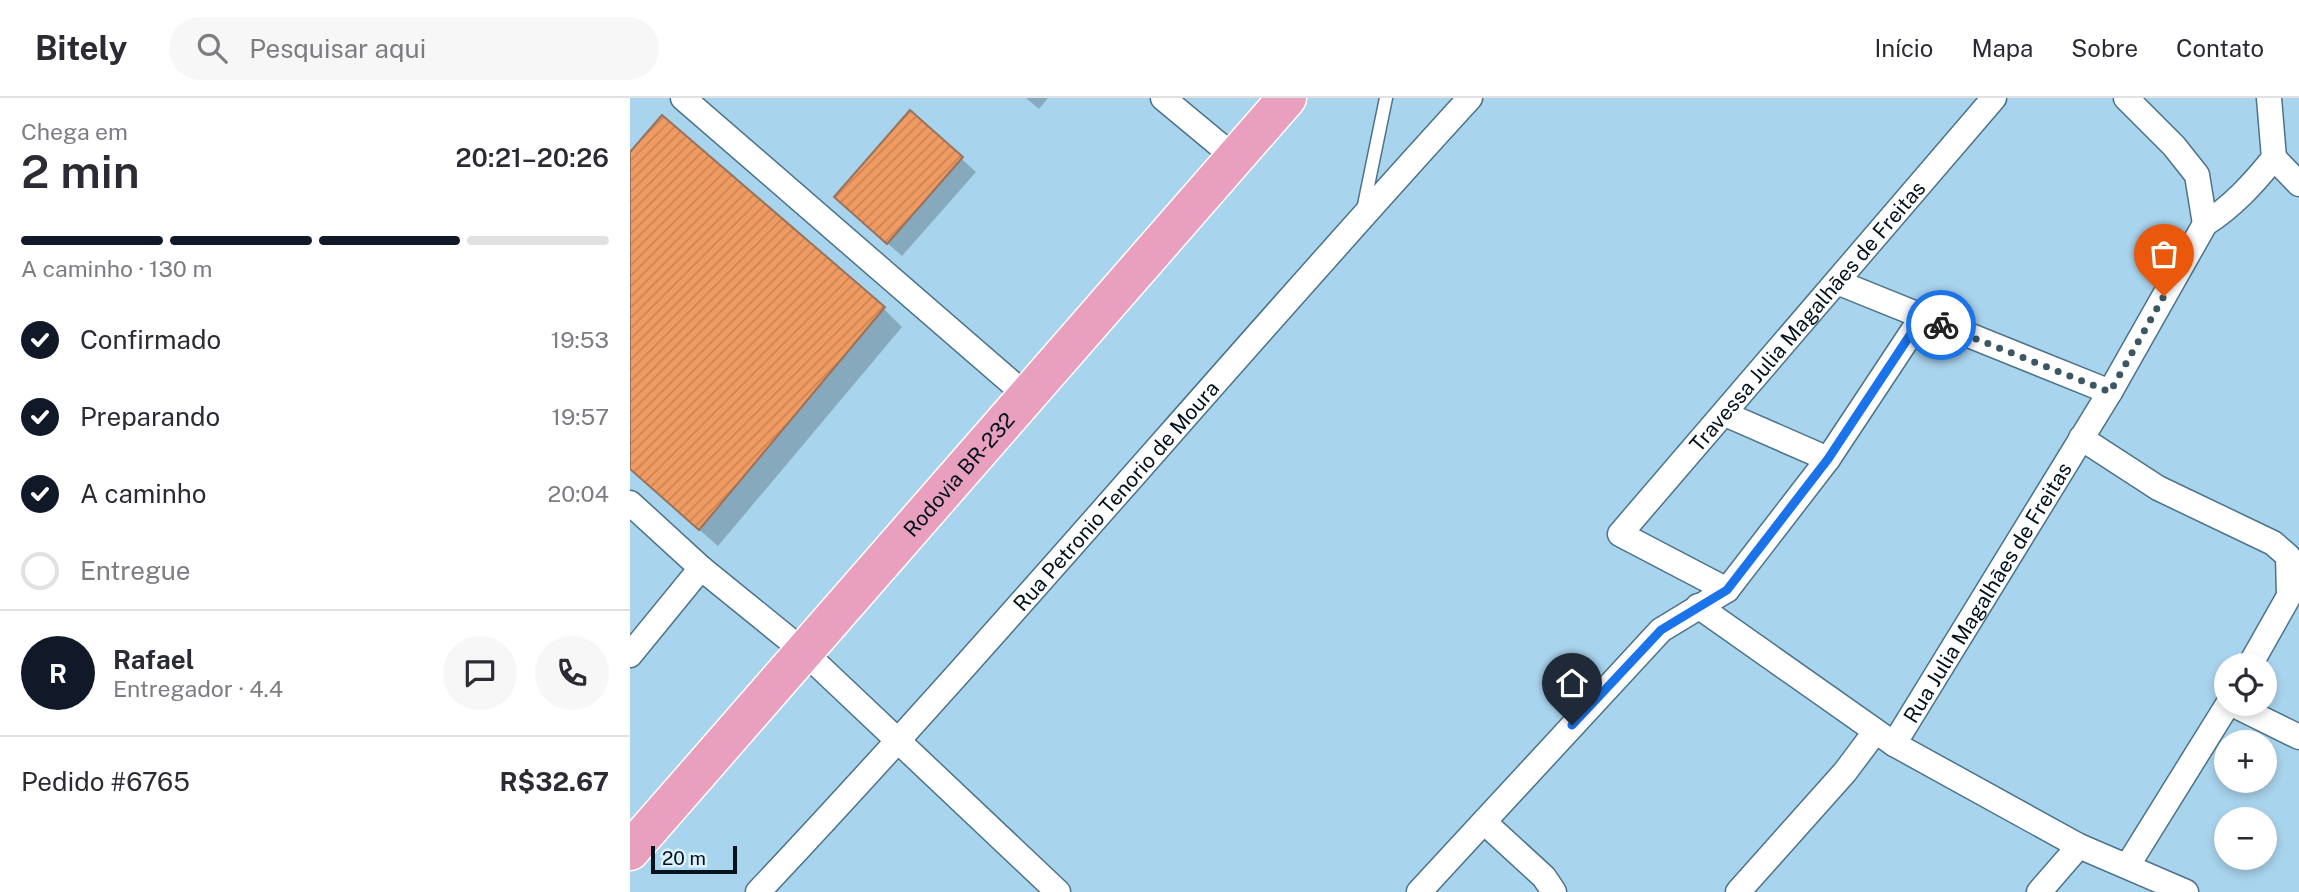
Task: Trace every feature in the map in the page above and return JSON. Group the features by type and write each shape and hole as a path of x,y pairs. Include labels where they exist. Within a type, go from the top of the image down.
{"highway":[{"name":"Rodovia BR-232","path":"630,850 1287,98"}],"street":[{"path":"683,98 1028,397"},
{"path":"1163,98 1234,157"},
{"name":"Rua Petronio Tenorio de Moura","path":"758,892 898,743 1470,98"},
{"name":"Travessa Julia Magalhães de Freitas","path":"1727,590 1620,534 1994,98"},
{"path":"2126,98 2165,136 2197,175 2205,223"},
{"path":"2269,98 2274,158 2299,184"},
{"path":"2274,158 2299,161"},
{"name":"Rua Julia Magalhães de Freitas","path":"1738,892 1844,772 1885,738 2110,392 2205,223 2225,211 2248,190 2274,158"},
{"path":"1838,282 2110,392"},
{"path":"1419,892 1661,630 1727,590 1828,459 1922,317"},
{"path":"1725,414 1828,459"},
{"name":"Rua Julia Magalhães de Freitas","path":"2081,438 2158,488 2273,543 2288,556 2296,591"},
{"path":"630,503 701,568 802,650 1058,892"},
{"path":"630,655 701,568"},
{"path":"2257,653 2296,591"},
{"path":"1698,606 1885,738 2079,846 2128,865 2177,890"},
{"path":"2128,865 2222,716"},
{"path":"2255,716 2299,737"},
{"path":"1484,822 1544,877 1554,892"},
{"path":"2039,892 2079,846"}],"lane":[{"path":"1361,218 1385,98"}],"building":[{"path":"910,110 963,157 887,244 834,197"},
{"path":"662,115 885,307 699,530 630,469 630,152"}],"way so far":[{"path":"1941,325 2110,392 2164,296"}],"route":[{"path":"1572,725 1661,630 1727,590 1828,459 1922,317 1941,325"}]}
